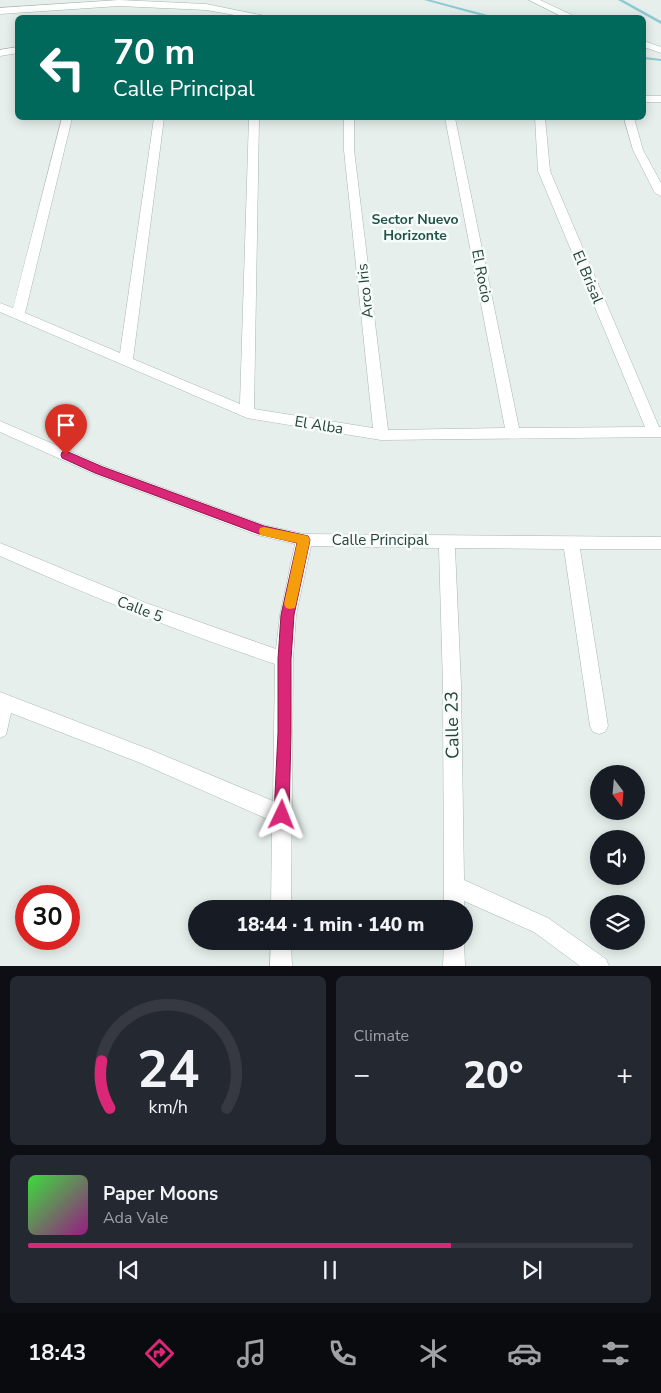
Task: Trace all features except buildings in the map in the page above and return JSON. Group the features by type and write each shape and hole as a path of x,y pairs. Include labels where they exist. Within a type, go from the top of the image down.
{"street":[{"path":"533,0 567,15"},
{"path":"0,11 121,1 206,7 253,15"},
{"path":"107,13 121,1"},
{"path":"646,45 661,50"},
{"path":"0,53 15,50"},
{"path":"646,99 661,99"},
{"path":"18,315 67,120"},
{"path":"126,361 159,120"},
{"path":"247,413 254,120"},
{"name":"Arco Iris","path":"349,120 349,150 381,435"},
{"name":"El Rocio","path":"450,120 513,434"},
{"name":"El Brisal","path":"540,120 544,171 657,432"},
{"path":"630,120 638,150 661,192"},
{"name":"El Alba","path":"0,307 247,413 381,435 657,432"},
{"name":"Calle Principal","path":"0,426 99,470 263,531 304,540 661,543"},
{"path":"281,900 284,659 288,615 304,540"},
{"name":"Calle 23","path":"447,541 452,685 454,900"},
{"path":"571,543 599,726"},
{"name":"Calle 5","path":"0,549 87,588 206,634 284,659"},
{"path":"0,729 2,701 144,756 282,815"},
{"path":"454,886 541,925 599,966"},
{"path":"281,950 281,966"},
{"path":"454,950 454,966"}],"waterway":[{"path":"426,0 485,15"},
{"path":"620,0 661,23"},
{"path":"646,58 661,60"}],"slow traffic":[{"path":"264,531 304,540 290,604"}],"district":[{"name":"Sector Nuevo Horizonte","path":"415,227"}],"route":[{"path":"66,455 99,470 263,531 304,540 288,615 284,659 282,815"}]}
